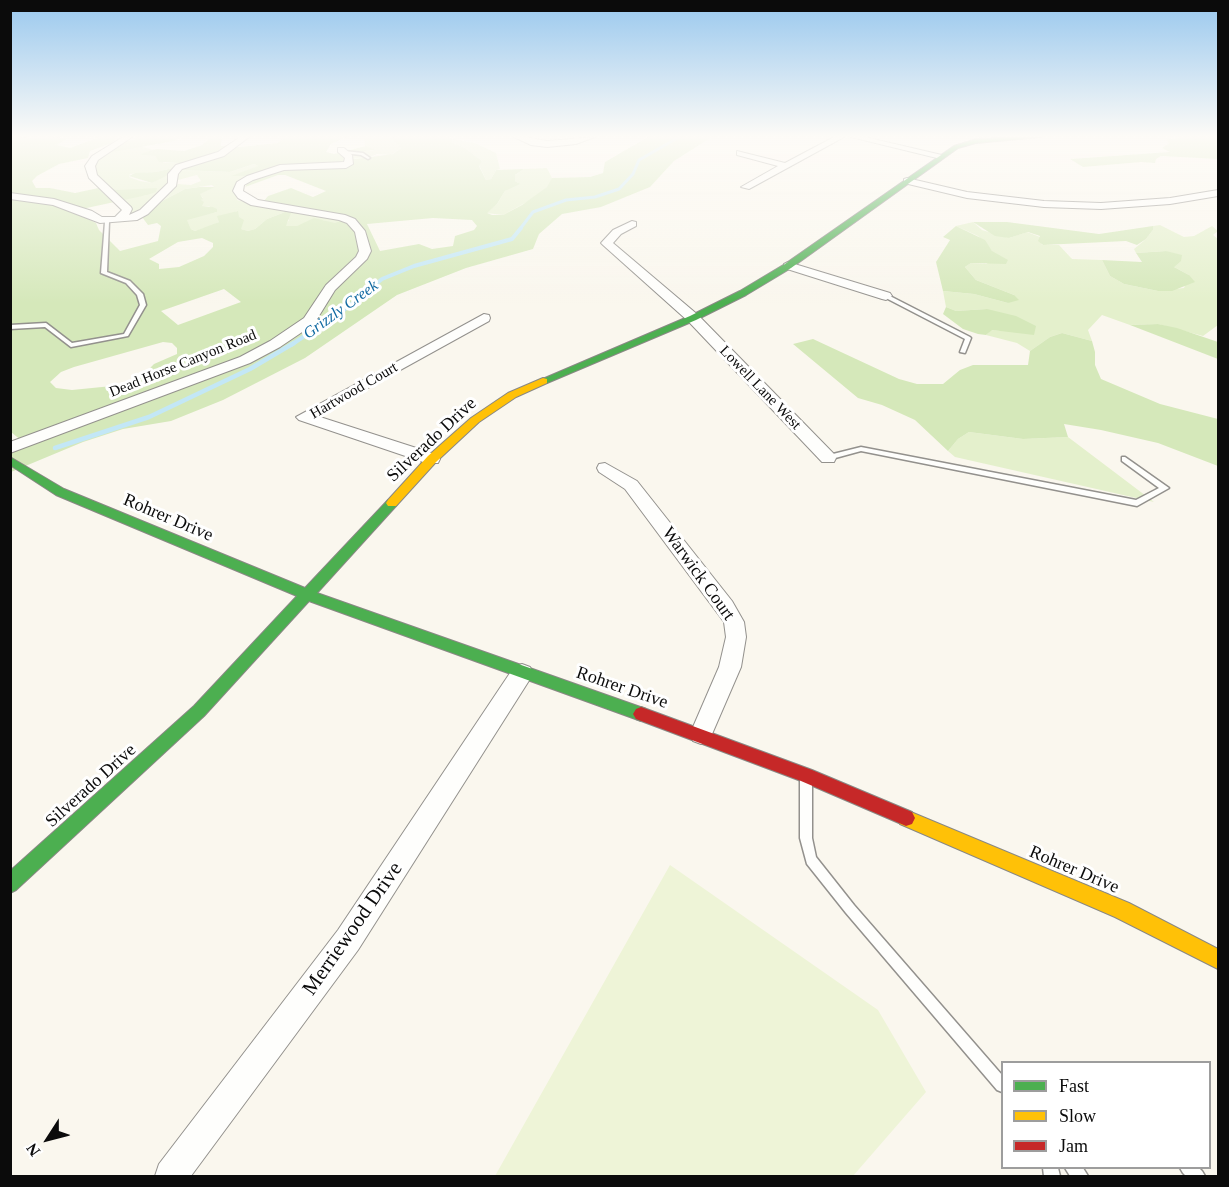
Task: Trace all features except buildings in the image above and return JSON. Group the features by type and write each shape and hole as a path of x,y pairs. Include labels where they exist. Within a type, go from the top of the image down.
{"street":[{"path":"112,192 127,209 125,214 112,221"},
{"path":"10,196 54,202 112,221 133,218 144,212 164,192"},
{"name":"Dead Horse Canyon Road","path":"10,448 245,360 275,344 309,321 330,288 360,260 365,251 360,231 351,221 341,217 255,203 238,192"},
{"name":"Silverado Drive","path":"10,884 199,711 432,459 475,420 512,395 693,318 743,293 788,266 891,192"},
{"path":"956,192 1055,205 1101,206 1170,201 1218,194"},
{"name":"Lowell Lane West","path":"632,224 617,232 607,243 693,318 828,458"},
{"path":"788,266 886,296"},
{"name":"Hartwood Court","path":"432,459 304,417 484,318"},
{"name":"Rohrer Drive","path":"10,460 60,492 305,594 522,673 701,734 806,775 1122,910 1218,959"},
{"name":"Warwick Court","path":"606,468 631,485 725,606 734,622 736,637 730,667 701,734"},
{"name":"Merriewood Drive","path":"171,1176 348,940 522,673"}],"lane":[{"path":"10,327 46,325 71,345 126,335 143,305 140,294 128,282 104,273 112,221"},
{"path":"886,296 968,338 963,352"},
{"path":"828,458 861,450 1137,503 1165,488 1125,459"},
{"path":"806,775 806,838 811,860 1001,1084"}],"green space":[{"path":"11,192 155,192 82,209 80,215 96,223 99,230 120,251 158,241 161,226 157,223 148,225 142,217 164,200 179,192 203,192 200,194 204,202 202,206 217,209 217,212 187,220 191,229 195,231 219,222 217,216 238,211 239,217 244,220 241,229 248,231 255,229 267,219 285,212 291,213 286,226 297,226 314,218 335,223 342,220 336,214 263,202 268,196 278,192 302,192 313,197 323,192 504,192 497,204 487,213 503,215 540,192 637,192 601,207 562,214 539,234 533,249 466,268 397,295 305,358 223,400 171,421 123,429 83,442 11,472 11,453 28,446 11,432","holes":["433,218 472,220 477,226 474,230 455,236 453,246 432,249 419,244 380,251 367,224","202,238 213,243 213,247 204,256 179,267 159,269 159,264 149,259 178,242","224,289 241,302 178,325 161,311","163,342 172,343 177,348 177,354 154,364 143,375 130,381 112,386 72,390 56,388 50,382 61,372 74,367"]},
{"path":"132,192 161,192 146,207 128,217 130,209 124,198 147,195"},
{"path":"171,192 179,192 164,200"},
{"path":"236,192 237,200 269,208 342,220 335,224 322,220 297,226 285,226 289,220 285,212 267,219 255,229 248,231 241,229 237,211 212,226 195,231 191,229 186,219 217,212 209,206 202,206 200,201 203,198 199,194"},
{"path":"504,192 541,192 503,215 486,213 497,204"},
{"path":"973,222 982,230 1009,238 1027,232 1040,237 1042,245 1059,245 1072,259 1102,260 1110,276 1124,284 1158,291 1184,288 1189,275 1174,267 1166,251 1136,253 1134,249 1146,239 1153,230 1153,226 1160,225 1184,237 1194,236 1212,226 1218,231 1213,235 1218,239 1218,325 1203,336 1158,324 1130,325 1102,315 1088,330 1092,341 1062,333 1050,337 1030,351 1017,343 986,335 991,330 1005,331 987,309 956,311 946,307 943,291 974,294 1008,303 1014,295 976,280 965,267 971,263 987,264 992,251 978,236 956,226"},
{"path":"973,222 1007,222 1099,234 1153,226 1153,230 1137,245 1126,241 1043,245 1038,241 1040,236 1028,232 1009,238 995,236"},
{"path":"956,226 985,240 992,251 1008,260 1006,264 971,263 965,267 976,280 1014,295 1019,300 1008,303 974,294 943,291 936,262 950,240 943,237"},
{"path":"1166,251 1182,255 1181,261 1174,267 1189,275 1195,282 1172,291 1158,291 1124,284 1110,276 1102,260 1142,262 1136,253"},
{"path":"946,307 956,311 987,309 1016,316 1036,326 1034,335 992,330 986,335 978,334 963,329 943,314"},
{"path":"1158,324 1218,342 1218,359 1130,325"},
{"path":"1062,333 1092,341 1095,365 1101,379 1160,404 1218,419 1218,466 1158,443 1064,424 1068,437 1023,439 969,432 958,439 948,451 915,420 882,405 858,398 793,344 813,339 899,379 917,384 943,384 960,370 973,365 1028,365 1030,351 1050,337"},
{"path":"969,432 1023,439 1068,437 1154,502 955,457 948,451 958,439"},
{"path":"670,865 878,1010 926,1092 853,1176 495,1176"}],"waterway":[{"name":"Grizzly Creek","path":"520,229 533,212 566,200 595,197 609,192"},
{"name":"Grizzly Creek","path":"291,345 344,310 382,279 414,266 512,239 521,228"},
{"name":"Grizzly Creek","path":"55,448 149,417 250,369 294,343"}],"traffic: fast":[{"path":"543,381 693,318 743,293 788,266 892,192"},
{"path":"10,460 60,492 305,594 641,714"},
{"path":"10,884 199,711 392,503"}],"traffic: slow":[{"path":"392,503 432,459 475,420 512,395 543,381"},
{"path":"906,818 1122,910 1218,959"}],"traffic: jam":[{"path":"641,714 806,775 906,818"}]}
